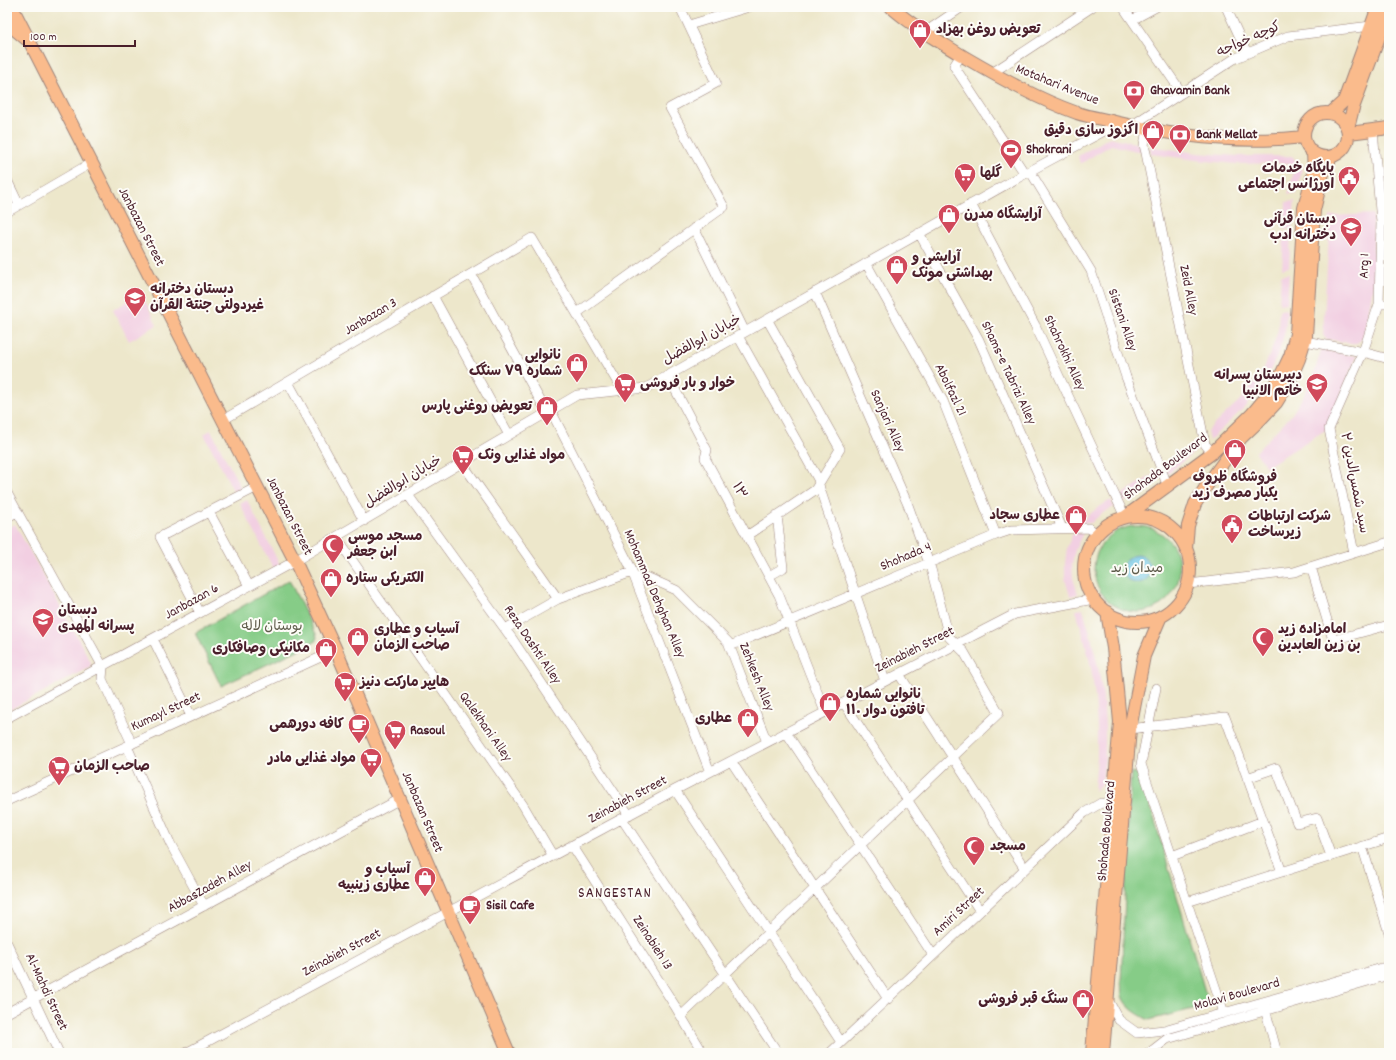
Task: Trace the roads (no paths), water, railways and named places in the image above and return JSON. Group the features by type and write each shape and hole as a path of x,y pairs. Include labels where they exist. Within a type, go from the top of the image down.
{"main road":[{"path":"7,9 12,7"},
{"name":"Janbazan Street","path":"12,7 295,561 336,650 508,1053"},
{"name":"Motahari Avenue","path":"892,7 924,33 1011,84 1078,113 1147,130 1199,137 1238,141 1277,140 1304,137"},
{"path":"1331,113 1344,101 1378,7"},
{"path":"1348,130 1343,120 1331,113 1322,113 1313,117 1305,128 1304,137 1307,146 1313,153 1322,157 1335,156 1343,150 1348,142 1348,130 1353,108 1389,10"},
{"path":"7,23 31,44"},
{"path":"1348,130 1373,130 1389,128"},
{"name":"Shohada Boulevard","path":"1125,517 1168,487 1212,453 1252,414 1268,396 1280,377 1290,356 1296,334 1304,208 1314,171 1313,153"},
{"name":"Shohada Boulevard","path":"1186,548 1188,526 1195,504 1241,438 1260,421 1276,402 1290,379 1299,359 1306,336 1314,210 1323,173 1331,157"},
{"path":"1144,516 1162,521 1176,533 1186,548 1190,566 1188,584 1183,596 1176,605 1161,616 1143,622 1118,618 1107,612 1094,599 1086,584 1084,567 1088,550 1097,534 1111,522 1125,517 1144,516"},
{"name":"Shohada Boulevard","path":"1103,1053 1108,998 1113,804 1120,722 1113,648 1107,612"},
{"name":"Shohada Boulevard","path":"1092,1053 1127,765 1130,729 1144,656 1161,616"}],"street":[{"path":"622,390 577,313 724,207 670,108 716,83 680,7"},
{"path":"689,25 749,7"},
{"path":"924,33 962,7"},
{"path":"992,73 1092,7"},
{"path":"1123,7 1182,93"},
{"path":"1132,20 1156,7"},
{"path":"1226,7 1247,54"},
{"name":"کوچه خواجه","path":"1125,125 1182,93 1234,59 1288,36 1371,26"},
{"name":"Sistani Alley","path":"961,55 954,66 1027,172 1091,271 1126,377 1168,487"},
{"name":"خیابان ابوالفضل","path":"295,561 577,395 646,388 1027,172 1125,125"},
{"name":"Zeid Alley","path":"1147,130 1144,145 1147,161 1205,444 1212,453"},
{"name":"Arg 1","path":"1363,352 1378,304 1385,221 1373,130"},
{"path":"7,212 92,163"},
{"path":"7,180 19,205"},
{"name":"Shahrokhi Alley","path":"971,204 1035,325 1125,517"},
{"path":"694,228 742,334 818,479 885,681"},
{"name":"Shams-e Tabrizi Alley","path":"919,234 979,340 1062,528"},
{"name":"Janbazan 3","path":"223,420 532,238 577,313"},
{"name":"Abolfazl 21","path":"866,264 943,401 996,535"},
{"name":"Mohammad Dehghan Alley","path":"471,274 549,412 633,574 710,772"},
{"name":"Sanjari Alley","path":"815,292 908,505 931,569 949,637 964,652 999,713 953,757"},
{"path":"433,296 509,435"},
{"path":"1378,304 1389,304"},
{"path":"747,536 815,490 840,449 767,319"},
{"path":"1305,341 1363,352 1389,359"},
{"name":"سید شمس‌الدین ۲","path":"1354,553 1329,429 1363,352"},
{"name":"۱۳","path":"668,376 707,450 705,458 779,595 825,712"},
{"path":"288,382 364,521"},
{"path":"462,463 558,599"},
{"path":"200,613 160,537 257,487"},
{"path":"7,493 103,667 102,679 170,843 204,906"},
{"name":"Reza Dashti Alley","path":"408,495 505,629 778,1053"},
{"path":"7,517 18,512"},
{"path":"209,512 249,586"},
{"path":"769,576 784,568 777,516"},
{"name":"Shohada 4","path":"730,646 855,593 1011,530 1089,528 1097,534"},
{"name":"Qalekhani Alley","path":"336,537 523,805 552,856"},
{"path":"1188,584 1294,572 1389,542"},
{"name":"Janbazan 6","path":"7,718 295,561"},
{"path":"1311,567 1333,640 1389,626"},
{"path":"505,629 558,599 633,574"},
{"name":"Zehkesh Alley","path":"633,574 649,578 676,590 730,646 767,742"},
{"name":"Zeinabieh Street","path":"186,1053 674,790 1015,614 1094,599"},
{"path":"153,639 192,716"},
{"name":"Kumayl Street","path":"7,801 336,650"},
{"path":"900,674 1025,869"},
{"path":"1156,688 1141,764 1224,1013"},
{"path":"844,703 980,911"},
{"path":"1130,729 1225,717 1282,872"},
{"path":"786,732 934,955"},
{"path":"681,1016 953,757"},
{"path":"731,761 888,998"},
{"path":"1127,765 1141,764"},
{"path":"1247,778 1276,768 1297,823 1317,818 1331,856"},
{"path":"674,790 841,1042"},
{"name":"AbbasZadeh Alley","path":"7,1013 400,800"},
{"name":"Amiri Street","path":"830,1053 1084,813 1101,803 1113,804"},
{"path":"1172,856 1263,821"},
{"path":"1187,902 1389,838"},
{"name":"Zeinabieh 13","path":"572,845 703,1053"},
{"path":"1362,846 1389,933"},
{"name":"Al-Mahdi Street","path":"7,943 59,1053"},
{"name":"Molavi Boulevard","path":"1149,1053 1165,1034 1224,1013 1264,1006 1389,966"},
{"name":"Molavi Boulevard","path":"1108,998 1119,1020 1138,1033 1165,1034 1264,1006 1389,975"},
{"path":"1264,1006 1277,1053"}],"water":[{"path":"1137,555 1147,559 1151,569 1147,579 1137,583 1127,579 1123,569 1127,559"}],"place":[{"name":"تعویض روغن بهزاد","path":"920,50"},
{"name":"Ghavamin Bank","path":"1134,110"},
{"name":"اگزوز سازی دقیق","path":"1153,150"},
{"name":"Bank Mellat","path":"1180,154"},
{"name":"Shokrani","path":"1011,170"},
{"name":"گلها","path":"965,194"},
{"name":"پایگاه خدمات اورژانس اجتماعی","path":"1349,196"},
{"name":"آرایشگاه مدرن","path":"949,234"},
{"name":"دبستان قرآنی دخترانه ادب","path":"1351,248"},
{"name":"آرایشی و بهداشتی مونک","path":"897,286"},
{"name":"دبستان دخترانه غیردولتی جنتة القرآن","path":"135,318"},
{"name":"نانوایی شماره ۷۹ سنگک","path":"577,384"},
{"name":"خوار و بار فروشی","path":"625,404"},
{"name":"دبیرستان پسرانه خاتم الانبیا","path":"1317,404"},
{"name":"تعویض روغنی پارس","path":"547,426"},
{"name":"فروشگاه ظروف یکبار مصرف زید","path":"1235,470"},
{"name":"مواد غذایی ونک","path":"463,476"},
{"name":"عطاری سجاد","path":"1076,536"},
{"name":"شرکت ارتباطات زیرساخت","path":"1232,544"},
{"name":"مسجد موسی ابن جعفر","path":"333,564"},
{"name":"الکتریکی ستاره","path":"331,598"},
{"name":"دبستان پسرانه المهدی","path":"43,638"},
{"name":"آسیاب و عطاری صاحب الزمان","path":"358,658"},
{"name":"امامزاده زید بن زین العابدین","path":"1263,658"},
{"name":"مکانیکی وصافکاری","path":"326,668"},
{"name":"هایپر مارکت دنیز","path":"345,702"},
{"name":"نانوایی شماره ۱۱۰ تافتون دوار","path":"830,722"},
{"name":"عطاری","path":"748,738"},
{"name":"کافه دورهمی","path":"359,744"},
{"name":"Rasoul","path":"395,750"},
{"name":"مواد غذایی مادر","path":"371,778"},
{"name":"صاحب الزمان","path":"59,786"},
{"name":"مسجد","path":"974,866"},
{"name":"آسیاب و عطاری زینبیه","path":"425,898"},
{"name":"Sisil Cafe","path":"470,926"},
{"name":"سنگ قبر فروشی","path":"1083,1020"}],"district":[{"name":"SANGESTAN","path":"615,894"}],"park label":[{"name":"میدان زید","path":"1137,569"},
{"name":"بوستان لاله","path":"272,627"}]}
